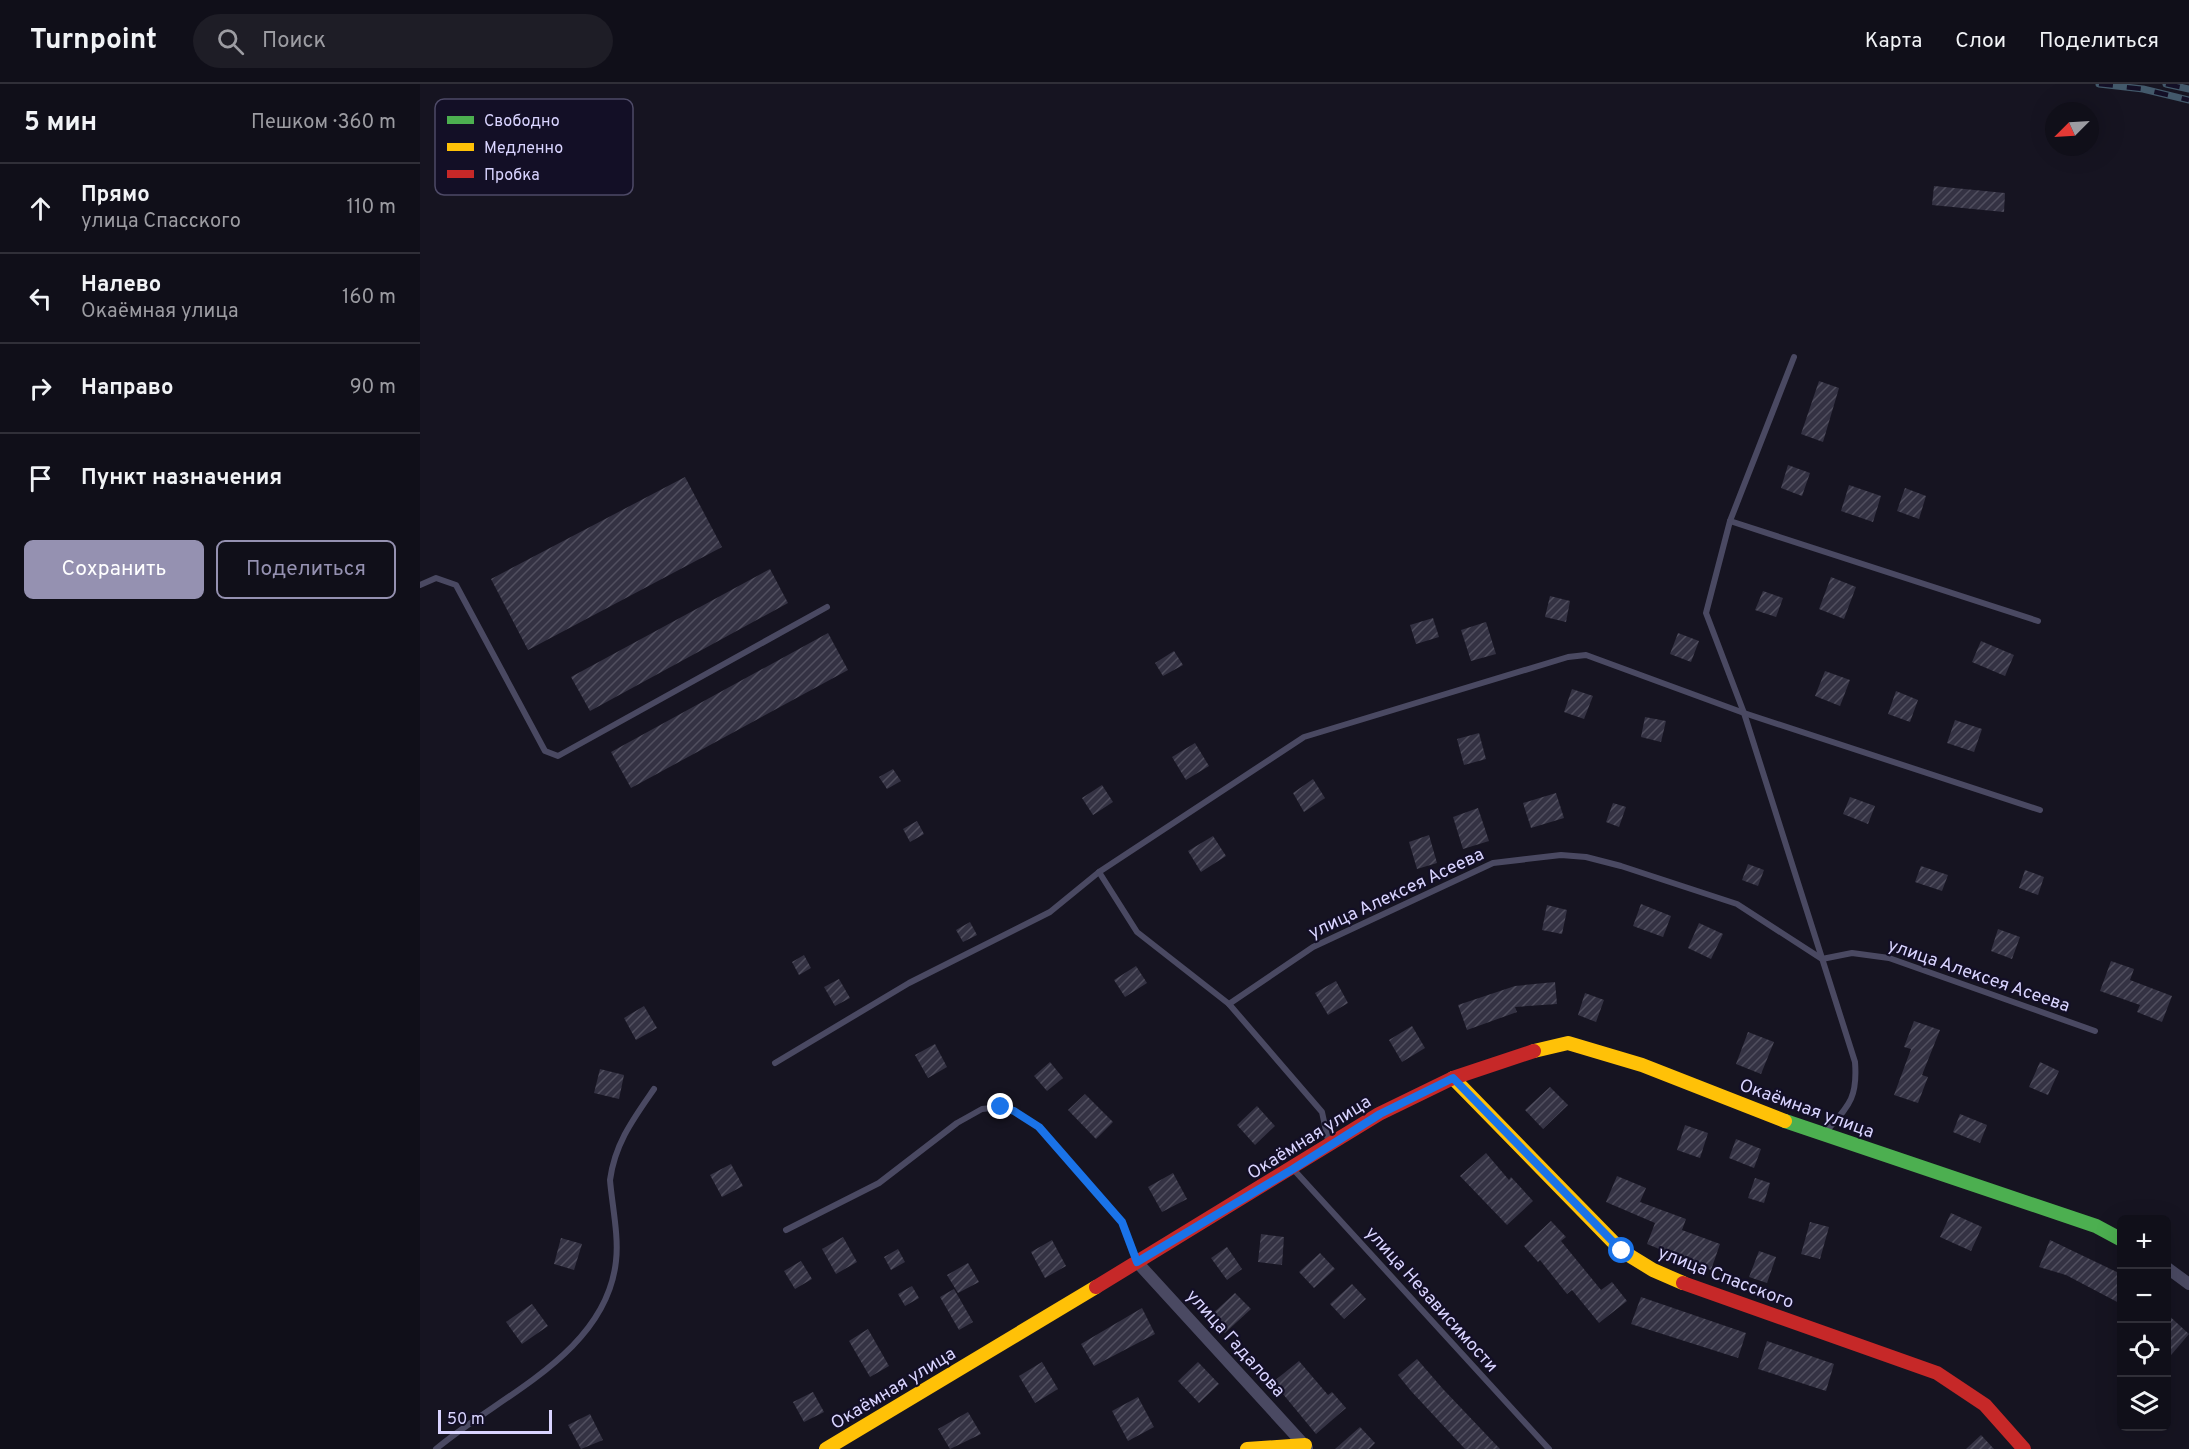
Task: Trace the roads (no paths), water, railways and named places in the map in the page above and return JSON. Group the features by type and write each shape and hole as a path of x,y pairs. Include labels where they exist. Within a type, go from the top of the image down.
{"street":[{"name":"Окаёмная улица","path":"826,1449 1330,1147 1380,1114 1453,1078 1515,1056 1568,1043 1642,1065 1823,1136 2096,1226 2117,1238"},
{"name":"улица Спасского","path":"1453,1078 1622,1251 1653,1270 1677,1281 1946,1378 1964,1387 2006,1427 2024,1449"},
{"name":"улица Гадалова","path":"1137,1262 1306,1447"},
{"path":"2169,1269 2189,1284"},
{"path":"1247,1449 1306,1447"}],"lane":[{"path":"1794,357 1730,521 1707,613 1744,713 1855,1062 1857,1083 1852,1101 1823,1136"},
{"path":"1730,521 2038,621"},
{"path":"420,585 436,578 456,585 545,751 558,756 827,607"},
{"path":"775,1063 909,983 1050,912 1099,872 1304,736 1568,657 1586,655 1744,713 2040,810"},
{"name":"улица Алексея Асеева","path":"1229,1004 1313,947 1493,863 1561,855 1586,857 1621,866 1737,904 1822,959 1852,953 1889,958 2095,1031"},
{"path":"1099,872 1137,932 1229,1004 1322,1112 1330,1147"},
{"path":"435,1449 553,1365 602,1309 617,1260 610,1180 612,1167 623,1133 654,1089"},
{"path":"786,1230 879,1183 957,1123 982,1109 1001,1107 1014,1111 1039,1127 1122,1222 1137,1262"},
{"name":"улица Независимости","path":"1293,1169 1548,1449"}],"railway":[{"path":"2099,84 2143,89 2189,100"},
{"path":"2166,84 2189,89"}]}
